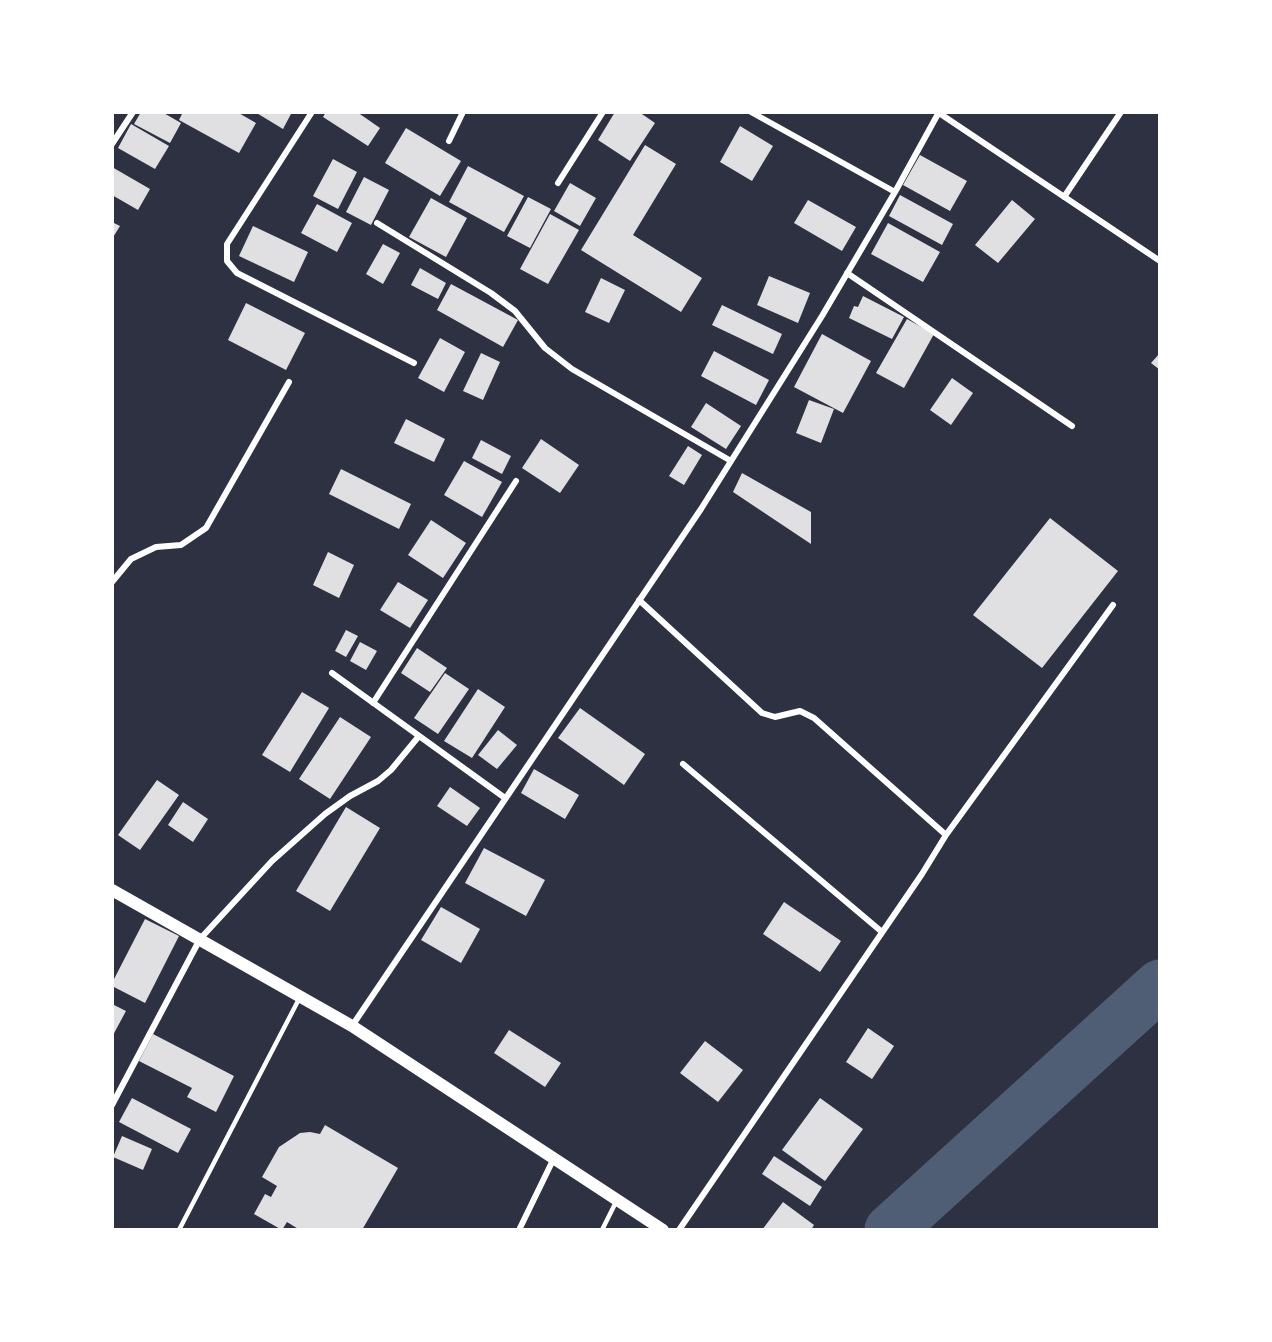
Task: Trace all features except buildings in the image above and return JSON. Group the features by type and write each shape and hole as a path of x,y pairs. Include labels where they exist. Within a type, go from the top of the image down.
{"main road":[{"path":"112,890 352,1026 663,1230"}],"street":[{"path":"112,144 133,112"},
{"path":"312,112 227,244 227,261 237,273 414,363"},
{"path":"449,141 463,112"},
{"path":"558,183 603,112"},
{"path":"751,112 895,192"},
{"path":"1064,197 1120,112"},
{"path":"352,1026 701,509 847,273 939,113 1160,261"},
{"path":"377,223 491,293 516,311 545,348 572,369 731,461"},
{"path":"847,273 1072,426"},
{"path":"112,582 131,559 156,547 181,545 206,528 289,382"},
{"path":"373,703 516,481"},
{"path":"639,600 762,713 775,717 800,711 814,718 946,835"},
{"path":"679,1230 946,835 1113,605"},
{"path":"332,673 505,798"},
{"path":"112,1105 200,939 272,861 325,814 350,796 378,781 391,770 419,736"},
{"path":"683,764 882,932"},
{"path":"519,1230 554,1158"}],"lane":[{"path":"179,1230 300,997"},
{"path":"602,1230 618,1200"}],"waterway":[{"path":"890,1230 1160,985"}]}
